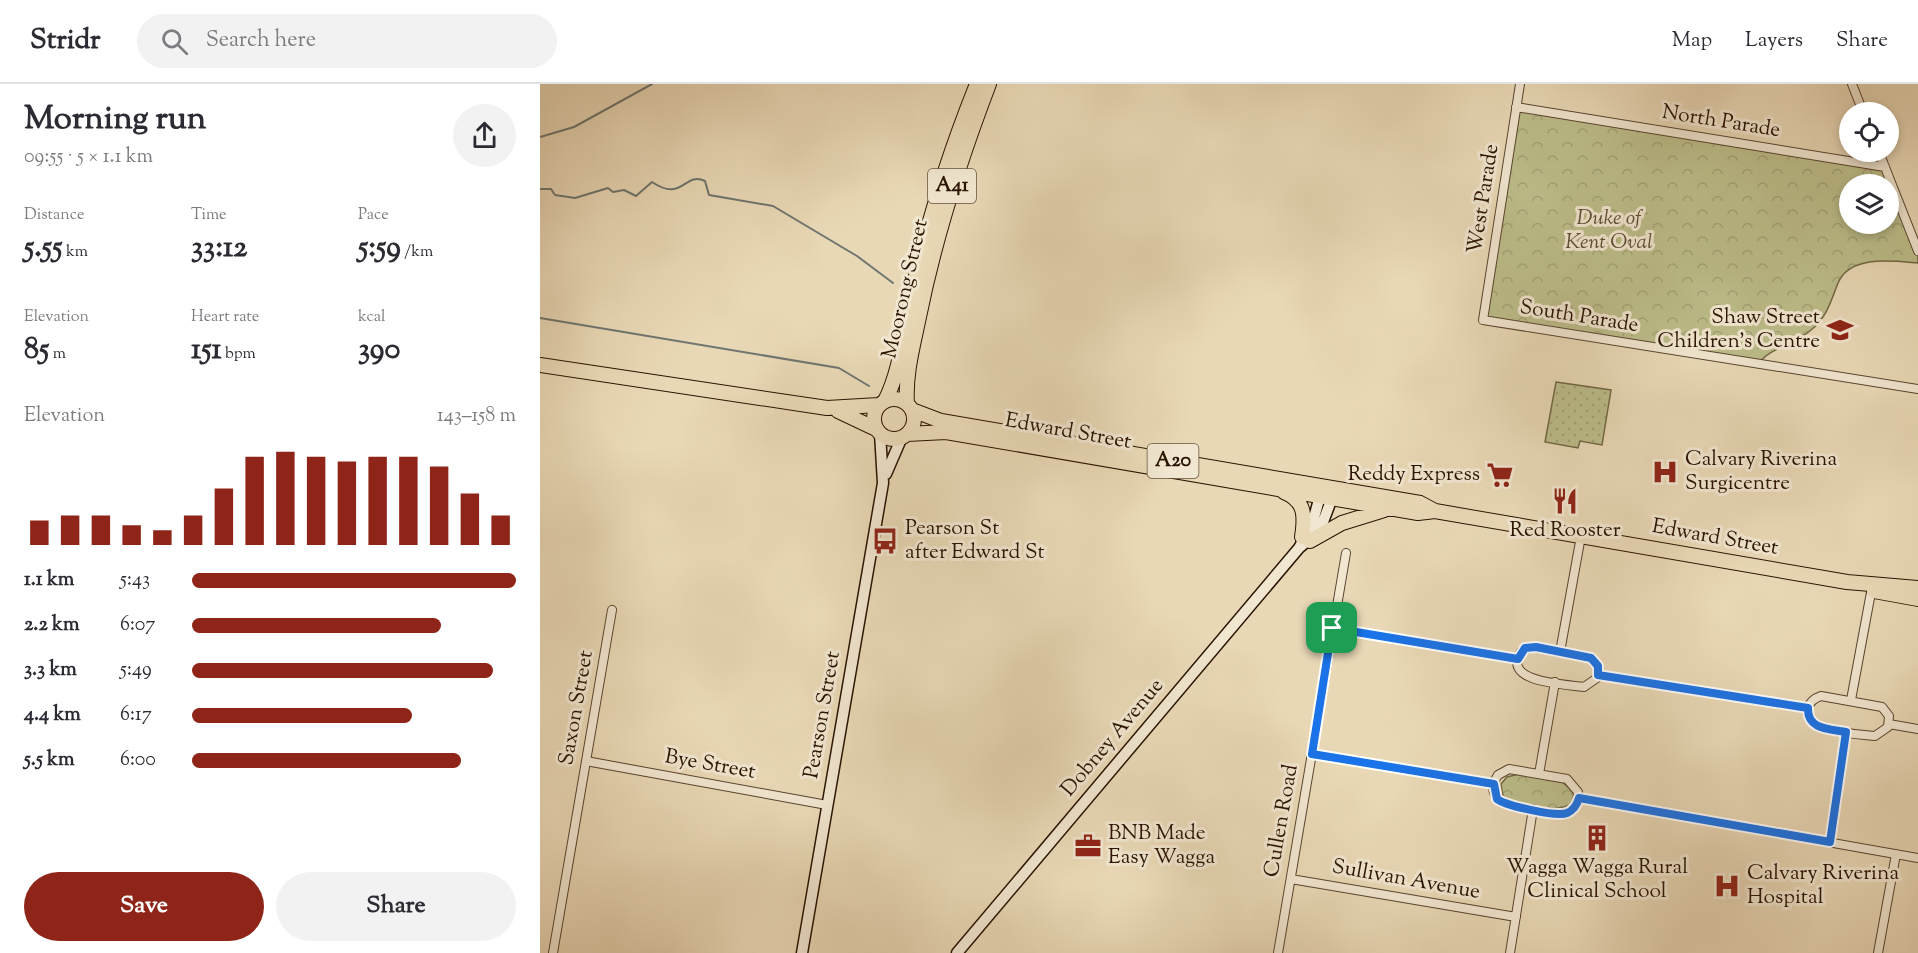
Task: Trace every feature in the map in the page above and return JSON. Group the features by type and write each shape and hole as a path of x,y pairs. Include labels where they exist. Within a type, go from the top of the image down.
{"highway":[{"name":"Moorong Street","path":"882,403 894,379 913,289 939,189 977,84"},
{"name":"Moorong Street","path":"910,407 908,370 924,292 951,191 990,84"},
{"name":"A20","path":"540,365 827,408 855,417 890,439 905,436"},
{"name":"A20","path":"827,408 882,403 894,399 910,407"},
{"name":"A41","path":"878,431 874,416 882,403"},
{"name":"A41","path":"905,436 913,422 910,407"},
{"name":"Edward Street","path":"910,407 941,421 1418,513 1435,511 1872,586 1918,588"},
{"name":"Edward Street","path":"905,436 945,432 1278,489 1420,503 1435,511"},
{"path":"1278,489 1296,499 1304,510 1304,542 1342,523 1392,508"},
{"name":"Edward Street","path":"1872,586 1918,599"}],"main road":[{"name":"Pearson Street","path":"878,431 883,483"},
{"name":"Pearson Street","path":"802,953 883,483 905,436"},
{"name":"Dobney Avenue","path":"957,953 1304,542 1320,530 1327,494"}],"street":[{"name":"West Parade","path":"1483,320 1520,84"},
{"path":"1852,84 1859,102"},
{"name":"North Parade","path":"1516,107 1885,167"},
{"path":"1883,162 1918,251"},
{"name":"South Parade","path":"1483,320 1918,389"},
{"path":"1560,652 1581,536"},
{"name":"Cullen Road","path":"1278,953 1346,553"},
{"path":"1851,700 1872,586"},
{"name":"Saxon Street","path":"553,953 612,610"},
{"path":"1332,628 1518,659"},
{"path":"1531,647 1591,658 1598,666 1598,675 1594,682 1584,687 1555,682 1525,676 1518,668 1518,659 1521,652 1531,647"},
{"path":"1598,675 1808,708"},
{"path":"1539,774 1555,682"},
{"path":"1821,696 1851,700 1882,707 1889,716 1889,724 1885,732 1875,736 1846,732 1816,726 1809,717 1808,708 1812,701 1821,696"},
{"path":"1889,724 1918,729"},
{"path":"1830,842 1846,732"},
{"path":"1312,754 1494,784"},
{"name":"Bye Street","path":"586,761 827,805"},
{"path":"1509,770 1539,774 1567,779 1576,788 1579,798 1574,809 1562,814 1502,803 1494,794 1494,784 1498,775 1509,770"},
{"path":"1579,798 1918,858"},
{"path":"1510,953 1533,809"},
{"path":"1878,953 1896,854"},
{"name":"Sullivan Avenue","path":"1291,879 1516,917"}],"green space":[{"name":"Duke of Kent Oval","path":"1516,107 1839,160 1839,162 1885,167 1888,174 1839,174 1839,234 1899,234 1899,203 1918,251 1918,263 1873,261 1852,267 1838,283 1821,320 1804,335 1769,354 1758,364 1483,320"},
{"path":"1556,382 1611,390 1602,445 1580,441 1578,448 1545,442"},
{"path":"1519,774 1562,782 1574,792 1574,801 1560,808 1539,808 1510,800 1503,796 1501,784 1507,777"}],"waterway":[{"path":"540,137 574,127 652,84"},
{"path":"540,189 551,189 555,195 575,198 608,188 613,192 624,190 636,196 652,182 662,188 670,189 698,179 705,181 709,195 773,206 857,256 893,283"},
{"path":"540,318 839,368 869,386"}],"place":[{"name":"Shaw Street Children’s Centre","path":"1840,330"},
{"name":"Calvary Riverina Surgicentre","path":"1665,472"},
{"name":"Reddy Express","path":"1500,475"},
{"name":"Red Rooster","path":"1565,501"},
{"name":"Pearson St after Edward St","path":"885,541"},
{"name":"Wagga Wagga Rural Clinical School","path":"1597,838"},
{"name":"BNB Made Easy Wagga","path":"1088,846"},
{"name":"Calvary Riverina Hospital","path":"1727,886"}],"route":[{"path":"1332,628 1518,659 1525,648 1536,647 1591,658 1598,666 1598,675 1808,708 1811,722 1816,726 1846,732 1830,842 1579,798 1574,809 1562,814 1508,805 1497,799 1494,794 1494,784 1312,754 1332,628"}]}
